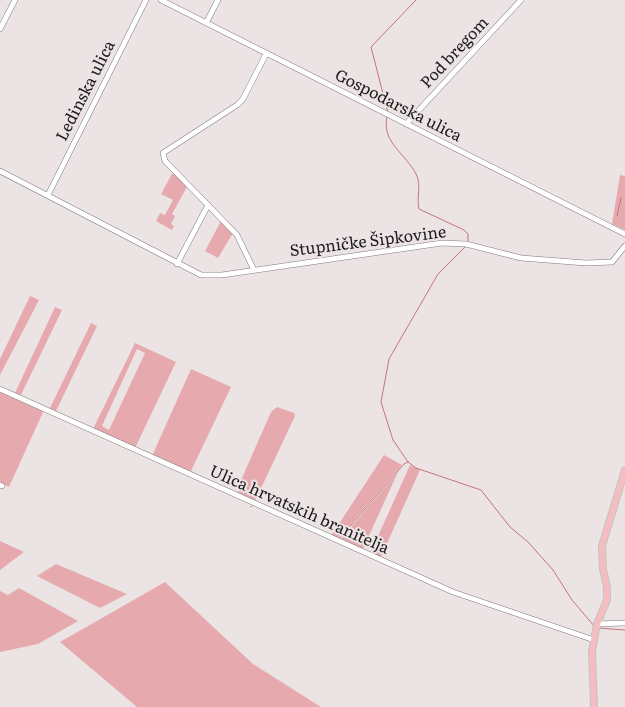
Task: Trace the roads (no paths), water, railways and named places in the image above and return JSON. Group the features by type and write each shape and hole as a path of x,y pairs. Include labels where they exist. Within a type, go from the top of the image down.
{"main road":[{"path":"594,707 592,651 597,624 606,600 607,587 603,569 602,546 625,470"}],"street":[{"path":"1,26 15,0"},
{"name":"Ledinska ulica","path":"48,194 146,0"},
{"name":"Gospodarska ulica","path":"161,0 625,234"},
{"path":"206,23 218,0"},
{"name":"Pod bregom","path":"406,124 521,0"},
{"path":"254,270 237,235 179,173 164,161 163,154 166,150 238,104 243,99 266,54"},
{"name":"Stupničke Šipkovine","path":"0,170 177,264 204,276 442,243 467,244 521,258 606,264 616,259 625,246"},
{"path":"177,264 208,205"},
{"name":"Ulica hrvatskih branitelja","path":"0,388 453,592 594,640"},
{"path":"597,624 625,623"}],"waterway":[{"path":"388,113 371,47 416,0"},
{"path":"387,117 386,126 391,141 412,167 418,178 419,209 464,230 468,234 468,241"},
{"path":"617,216 621,198"},
{"path":"467,245 438,274 389,359 381,402 393,440 408,462 416,468 481,490 510,527 528,542 553,570 572,600 595,627"},
{"path":"339,539 404,464 408,462"},
{"path":"598,628 625,630"}]}
